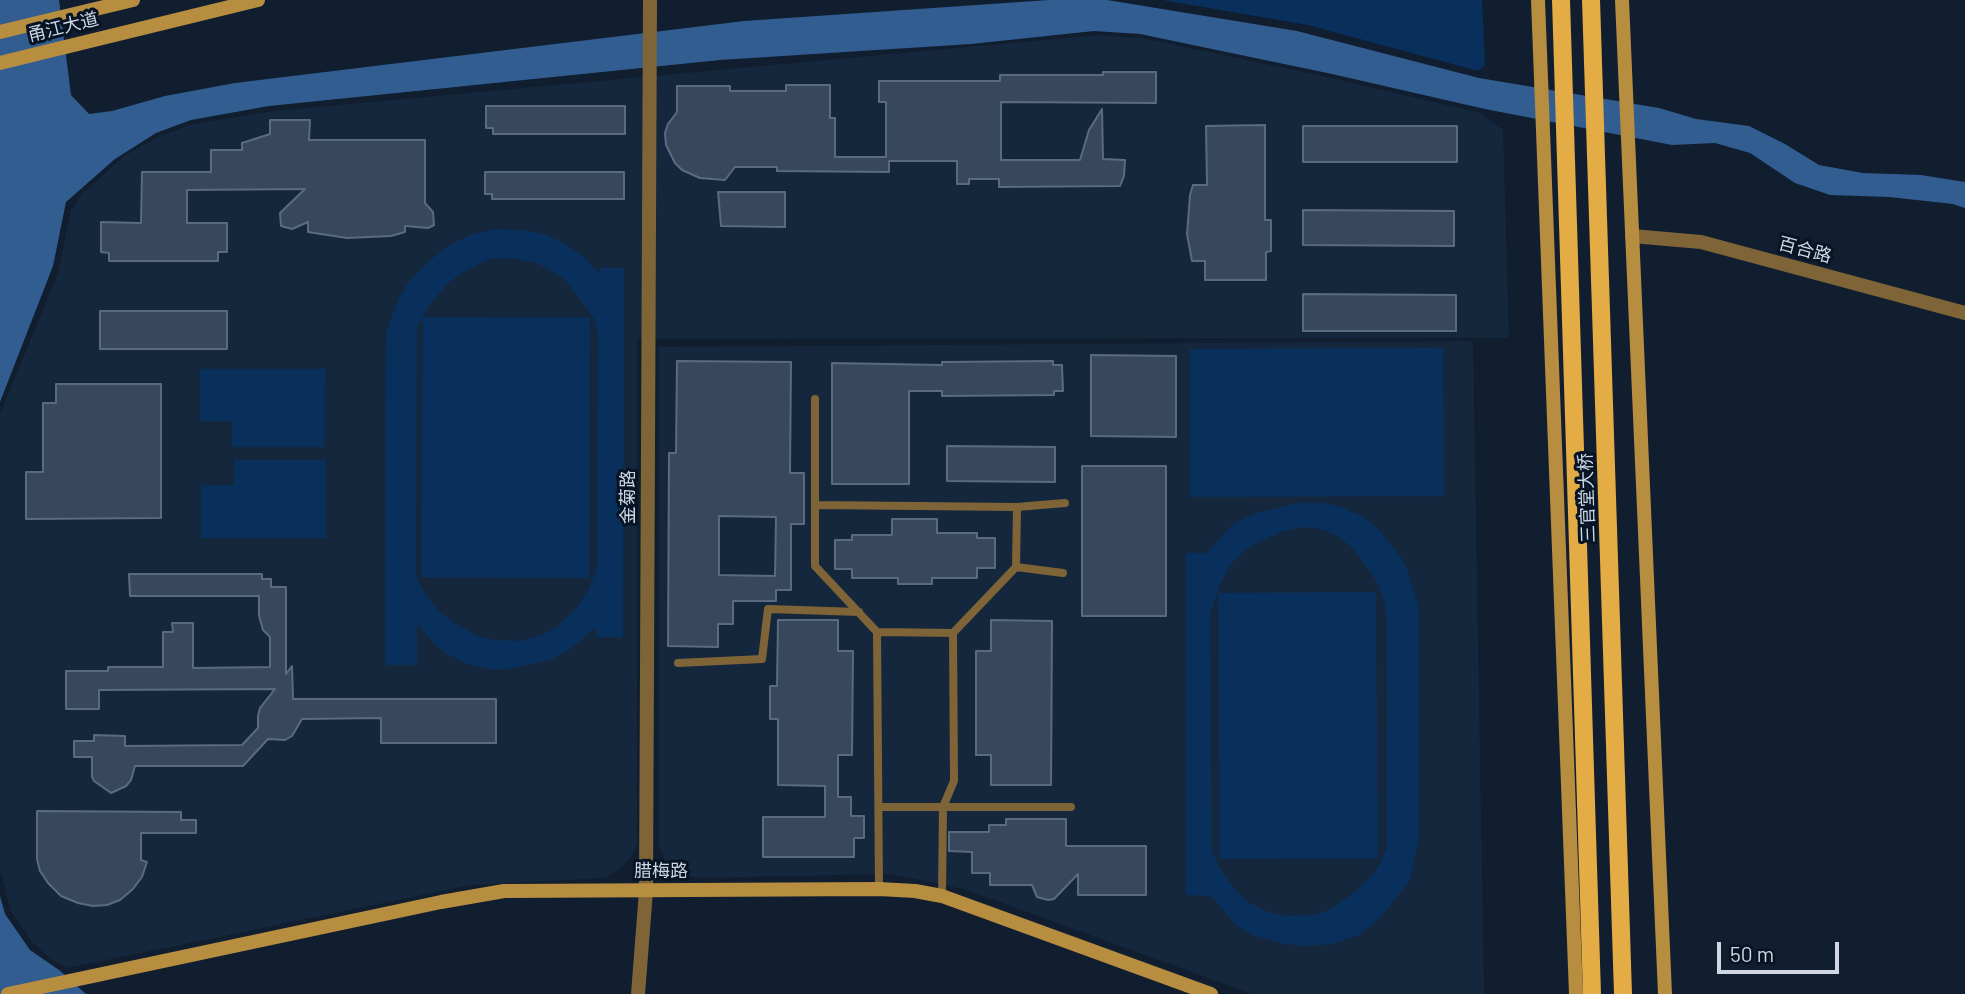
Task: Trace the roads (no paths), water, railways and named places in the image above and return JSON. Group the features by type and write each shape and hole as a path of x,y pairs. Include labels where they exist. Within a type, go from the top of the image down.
{"main road":[{"name":"三官堂大桥","path":"1561,0 1591,994"},
{"name":"三官堂大桥","path":"1591,0 1623,994"}],"street":[{"name":"甬江大道","path":"0,32 133,0"},
{"name":"甬江大道","path":"0,63 258,0"},
{"name":"金菊路","path":"638,994 646,891 650,0"},
{"path":"1538,0 1576,994"},
{"path":"1622,0 1665,994"},
{"name":"百合路","path":"1632,236 1701,242 1965,313"},
{"name":"腊梅路","path":"8,994 503,891 879,889 942,896 1211,994"}],"lane":[{"path":"815,399 815,566 877,632 879,889"},
{"path":"815,505 1017,507 1065,503"},
{"path":"942,896 943,807 954,781 953,633 1016,567 1017,507"},
{"path":"1016,567 1063,573"},
{"path":"678,663 762,659 768,609 859,612"},
{"path":"877,632 953,633"},
{"path":"878,807 1070,807"}]}
